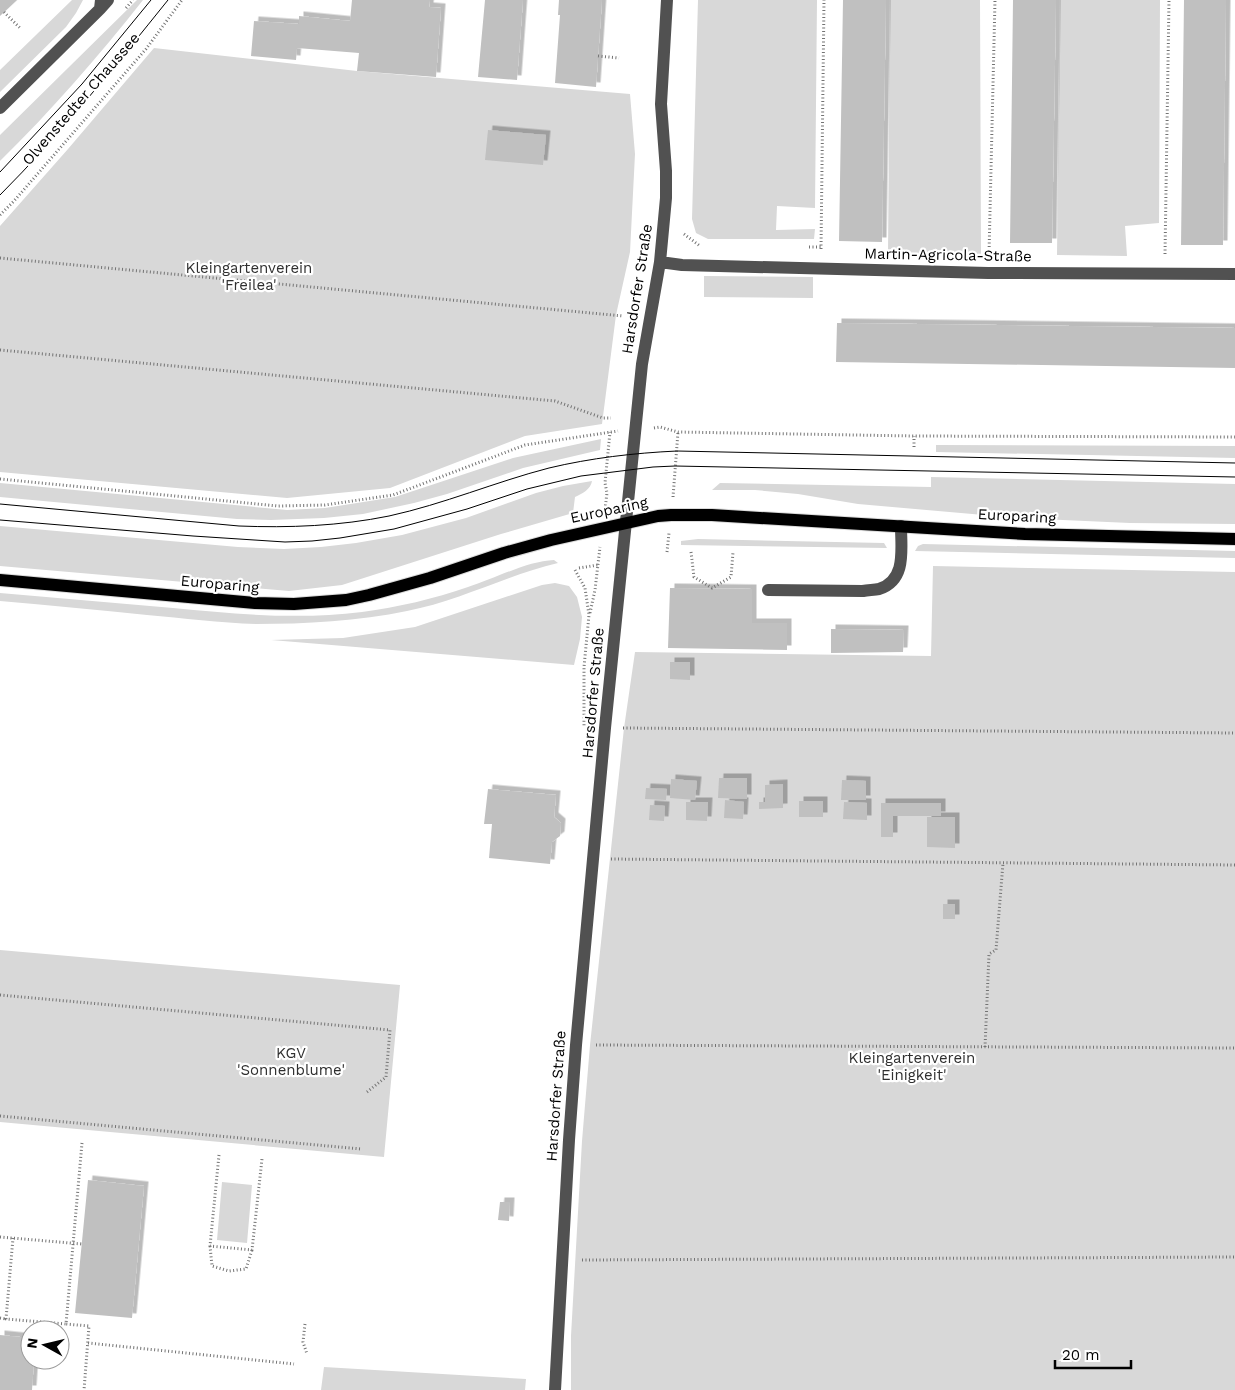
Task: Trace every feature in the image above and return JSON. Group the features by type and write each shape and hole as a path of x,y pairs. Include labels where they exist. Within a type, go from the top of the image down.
{"main road":[{"name":"Europaring","path":"0,580 255,603 294,604 330,602 369,596 551,540 625,523 671,515 712,515 1025,534 1235,538"}],"street":[{"name":"Harsdorfer Straße","path":"555,1390 565,1189 576,1045 625,523 642,364 660,262 667,182 661,104 667,0"},
{"path":"0,108 103,3"},
{"name":"Martin-Agricola-Straße","path":"660,262 682,265 988,273 1235,274"},
{"path":"768,590 863,591 885,586 893,581 899,573 901,526"}],"path":[{"name":"Olvenstedter Chaussee","path":"0,216 146,49 182,0"},
{"path":"820,269 824,0"},
{"path":"988,273 995,0"},
{"path":"1165,274 1169,0"},
{"path":"4,12 21,29"},
{"path":"146,49 151,52"},
{"path":"598,56 619,58"},
{"path":"0,258 623,316"},
{"path":"0,350 555,401 603,418 611,418"},
{"path":"654,428 660,427 678,432 914,436 1235,437"},
{"path":"0,479 278,506 325,505 393,495 525,445 619,431"},
{"path":"605,483 610,432"},
{"path":"668,552 678,432"},
{"path":"914,436 914,447"},
{"path":"691,552 694,577 712,588 731,577 733,552"},
{"name":"Harsdorfer Straße","path":"575,570 586,588 589,615 584,667 584,733"},
{"path":"624,728 1235,733"},
{"path":"610,859 1235,866"},
{"path":"986,1047 989,954 996,950 1003,863"},
{"path":"0,995 390,1030 386,1077 367,1092"},
{"path":"590,1045 1235,1048"},
{"path":"0,1116 360,1149"},
{"path":"66,1320 82,1143"},
{"path":"219,1155 210,1246 212,1266 229,1271 246,1269 252,1250 262,1159"},
{"path":"0,1237 82,1244"},
{"path":"6,1319 13,1238"},
{"path":"210,1246 252,1250"},
{"path":"575,1260 1235,1257"},
{"path":"0,1318 20,1320"},
{"path":"70,1324 89,1326 84,1390"},
{"path":"305,1324 303,1342 307,1354"},
{"path":"88,1343 294,1364"}],"green space":[{"path":"72,0 83,0 66,27 0,92 0,70"},
{"path":"137,0 143,0 56,103 0,161 0,135"},
{"path":"698,0 817,0 815,208 777,206 776,230 815,229 814,239 708,239 696,233 692,219"},
{"path":"890,0 980,0 981,254 888,254"},
{"path":"1060,0 1160,0 1159,223 1125,226 1127,256 1057,255"},
{"name":"Kleingartenverein 'Freilea'","path":"154,48 357,71 630,94 635,154 630,252 616,315 602,424 525,436 390,488 287,498 0,472 0,226"},
{"path":"704,276 813,277 813,298 704,297"},
{"path":"601,439 600,450 523,468 447,494 363,514 324,518 237,519 0,497 0,483 287,510 325,508 395,497 513,458"},
{"path":"936,445 1235,446 1235,458 936,452"},
{"path":"931,477 1235,484 1235,524 1130,523 1018,518 858,504 798,494 755,490 712,490 720,483 931,487"},
{"path":"592,481 588,489 575,497 573,513 342,585 289,591 0,566 0,526 238,547 284,549 321,547 402,535 466,518 536,493"},
{"path":"698,539 884,543 887,548 681,545 681,541"},
{"path":"923,544 1235,551 1235,558 915,551 918,546"},
{"path":"554,560 558,563 520,574 426,607 370,617 313,623 256,624 0,601 0,593 244,614 314,616 362,612 429,599 478,584 522,567"},
{"name":"Kleingartenverein 'Einigkeit'","path":"933,566 1235,572 1235,1390 571,1390 571,1336 582,1141 590,1045 624,728 635,652 931,656"},
{"path":"555,583 569,586 577,597 582,617 580,639 574,665 271,640 343,638 415,627 542,585"},
{"name":"KGV 'Sonnenblume'","path":"0,950 400,985 384,1157 0,1122"},
{"path":"222,1182 252,1185 247,1243 217,1240"},
{"path":"324,1367 526,1379 525,1390 321,1390"}],"building":[{"path":"0,0 17,0 0,16"},
{"path":"352,0 430,0 429,7 441,8 436,77 357,71 359,53 297,48 296,60 251,56 254,21 299,24 299,16 350,21"},
{"path":"485,0 523,0 517,80 478,77"},
{"path":"559,0 602,0 596,87 555,83 560,15 558,15"},
{"path":"843,0 886,0 882,242 839,241"},
{"path":"1013,0 1056,0 1052,243 1010,243"},
{"path":"1184,0 1226,0 1223,245 1181,245"},
{"path":"488,130 546,135 543,165 485,160"},
{"path":"837,323 1235,328 1235,368 836,362"},
{"path":"670,588 752,589 752,623 787,623 787,650 668,648"},
{"path":"831,629 904,630 903,652 831,653"},
{"path":"670,662 690,662 690,680 670,679"},
{"path":"719,778 747,778 747,799 718,798"},
{"path":"671,779 697,781 695,800 670,798"},
{"path":"842,780 866,781 866,800 841,800"},
{"path":"783,784 783,808 759,809 759,802 765,802 765,785"},
{"path":"646,788 667,789 666,800 645,799"},
{"path":"488,789 556,795 554,817 561,823 560,836 552,842 550,864 489,858 492,824 484,824"},
{"path":"725,800 744,802 743,819 724,818"},
{"path":"799,801 823,801 823,817 799,817"},
{"path":"686,802 708,802 707,821 686,820"},
{"path":"844,802 867,803 867,820 843,819"},
{"path":"881,803 941,803 941,816 893,816 893,837 881,837"},
{"path":"650,805 665,806 664,821 649,820"},
{"path":"927,817 955,817 955,848 927,847"},
{"path":"943,904 955,904 955,919 943,919"},
{"path":"88,1180 144,1186 132,1318 75,1313"},
{"path":"500,1202 510,1202 509,1221 498,1220"},
{"path":"0,1335 20,1337 20,1370 33,1370 32,1390 0,1390"}],"tram line":[{"path":"0,172 82,84 151,0"},
{"path":"0,195 66,124 168,0"},
{"path":"0,504 239,526 277,527 333,524 389,516 565,464 661,452 1235,463"},
{"path":"0,520 285,542 340,538 394,529 467,509 527,489 581,476 653,467 1235,477"}]}
